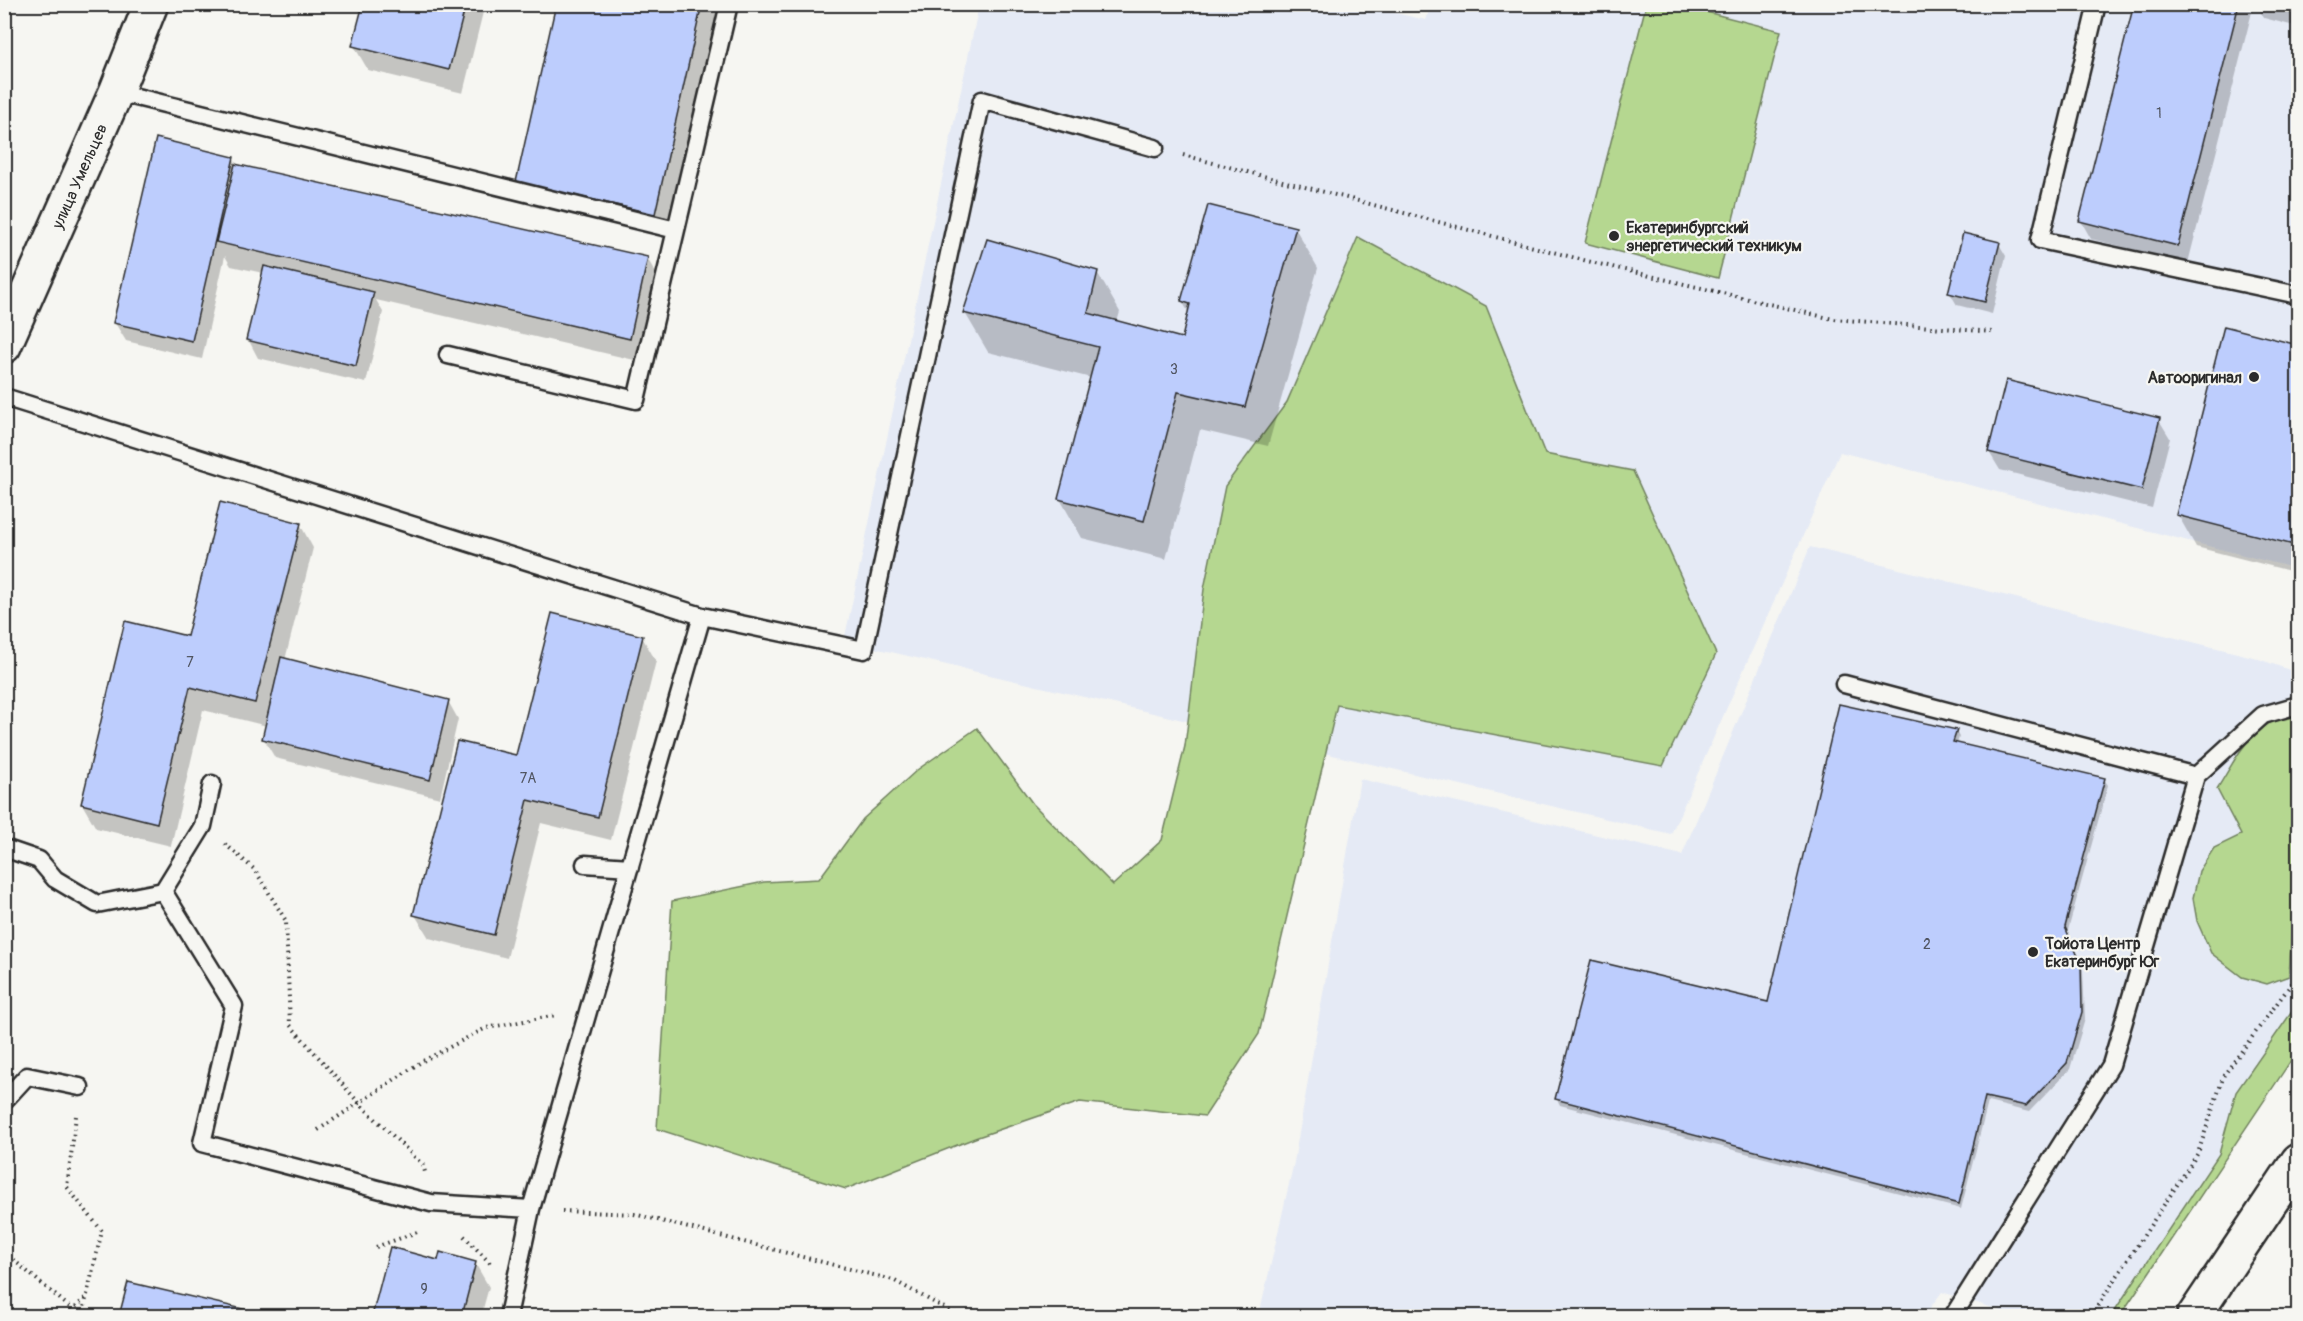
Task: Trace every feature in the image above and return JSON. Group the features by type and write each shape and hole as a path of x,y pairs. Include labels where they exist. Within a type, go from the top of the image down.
{"street":[{"name":"улица Умельцев","path":"4,346 116,92 151,4"},
{"path":"2194,1317 2298,1161"}],"lane":[{"path":"448,355 636,400 729,4"},
{"path":"2097,4 2040,240 2298,295"},
{"path":"116,92 676,230"},
{"path":"4,397 702,616 864,650 982,100 1155,148"},
{"path":"508,1317 531,1209 702,616"},
{"path":"1844,684 2196,776"},
{"path":"1953,1317 2111,1065 2196,776 2263,715 2298,705"},
{"path":"4,848 39,860 55,879 97,904 163,891 203,826 212,784"},
{"path":"585,864 630,867"},
{"path":"163,891 234,1006 202,1143 431,1203 531,1209"},
{"path":"4,1101 27,1076 80,1087"}],"path":[{"path":"1155,148 1591,262 1833,319 1992,332"},
{"path":"203,826 255,870 286,921 290,1025 359,1102 423,1165 431,1203 515,1290"},
{"path":"2091,1317 2198,1153 2224,1075 2298,975"},
{"path":"318,1130 421,1062 486,1028 563,1013"},
{"path":"80,1087 67,1186 102,1231 82,1317"},
{"path":"531,1209 634,1214 893,1280 959,1317"},
{"path":"376,1247 450,1221"},
{"path":"4,1252 73,1310"},
{"path":"67,1317 87,1297"}],"shaded area":[{"name":"Екатеринбургский энергетический техникум","path":"1356,4 1426,20 1431,4 2298,5 2298,569 1840,452 1671,834 844,641 979,5"},
{"path":"1810,547 2253,657 2298,673 2298,1003 2236,1092 2219,1154 2111,1316 2018,1316 1942,1292 1924,1316 1259,1316 1294,1162 1360,779 1682,855"}],"green space":[{"path":"1646,5 1679,5 1781,31 1718,278 1585,243"},
{"path":"1358,237 1486,306 1545,454 1633,471 1716,654 1663,766 1337,705 1259,1034 1205,1116 1080,1102 975,1138 846,1189 657,1129 672,901 764,882 819,879 863,819 917,770 977,728 1033,804 1113,885 1162,840 1185,746 1204,589 1225,486 1287,402"},
{"path":"2298,714 2298,834 2289,976 2267,984 2242,977 2211,953 2197,921 2193,898 2199,871 2214,848 2241,835 2217,789 2248,740 2268,724"},
{"path":"2298,1003 2298,1050 2120,1316 2111,1316 2219,1154 2236,1092"}],"building":[{"path":"363,4 466,4 449,70 352,46"},
{"path":"556,4 702,4 655,214 516,182"},
{"path":"2134,4 2239,4 2178,246 2079,221"},
{"path":"156,138 234,157 192,341 113,323"},
{"path":"235,164 648,257 630,339 216,242"},
{"path":"1208,205 1296,227 1245,407 1178,392 1144,521 1058,499 1098,347 963,313 987,239 1098,271 1088,313 1182,338 1190,304 1181,301"},
{"path":"1963,233 2000,242 1985,302 1948,293"},
{"path":"264,266 374,292 356,366 246,340"},
{"path":"2224,326 2298,345 2298,546 2176,515"},
{"path":"2006,380 2160,418 2142,490 1988,452"},
{"path":"220,502 301,523 255,703 190,687 157,823 81,804 125,621 187,636"},
{"path":"552,613 643,636 598,817 528,800 494,935 413,915 457,741 516,755"},
{"path":"281,657 449,700 430,780 262,739"},
{"path":"1839,704 1957,730 1953,742 2105,778 2065,927 2081,963 2082,1012 2067,1063 2026,1106 1985,1097 1959,1204 1555,1099 1591,960 1768,1002"},
{"path":"390,1247 438,1260 440,1252 476,1262 462,1316 372,1316"},
{"path":"128,1282 273,1316 119,1316"}],"place":[{"name":"Екатеринбургский энергетический техникум","path":"1614,236"},
{"name":"Автооригинал","path":"2254,377"},
{"name":"Тойота Центр Екатеринбург Юг","path":"2033,952"}]}
